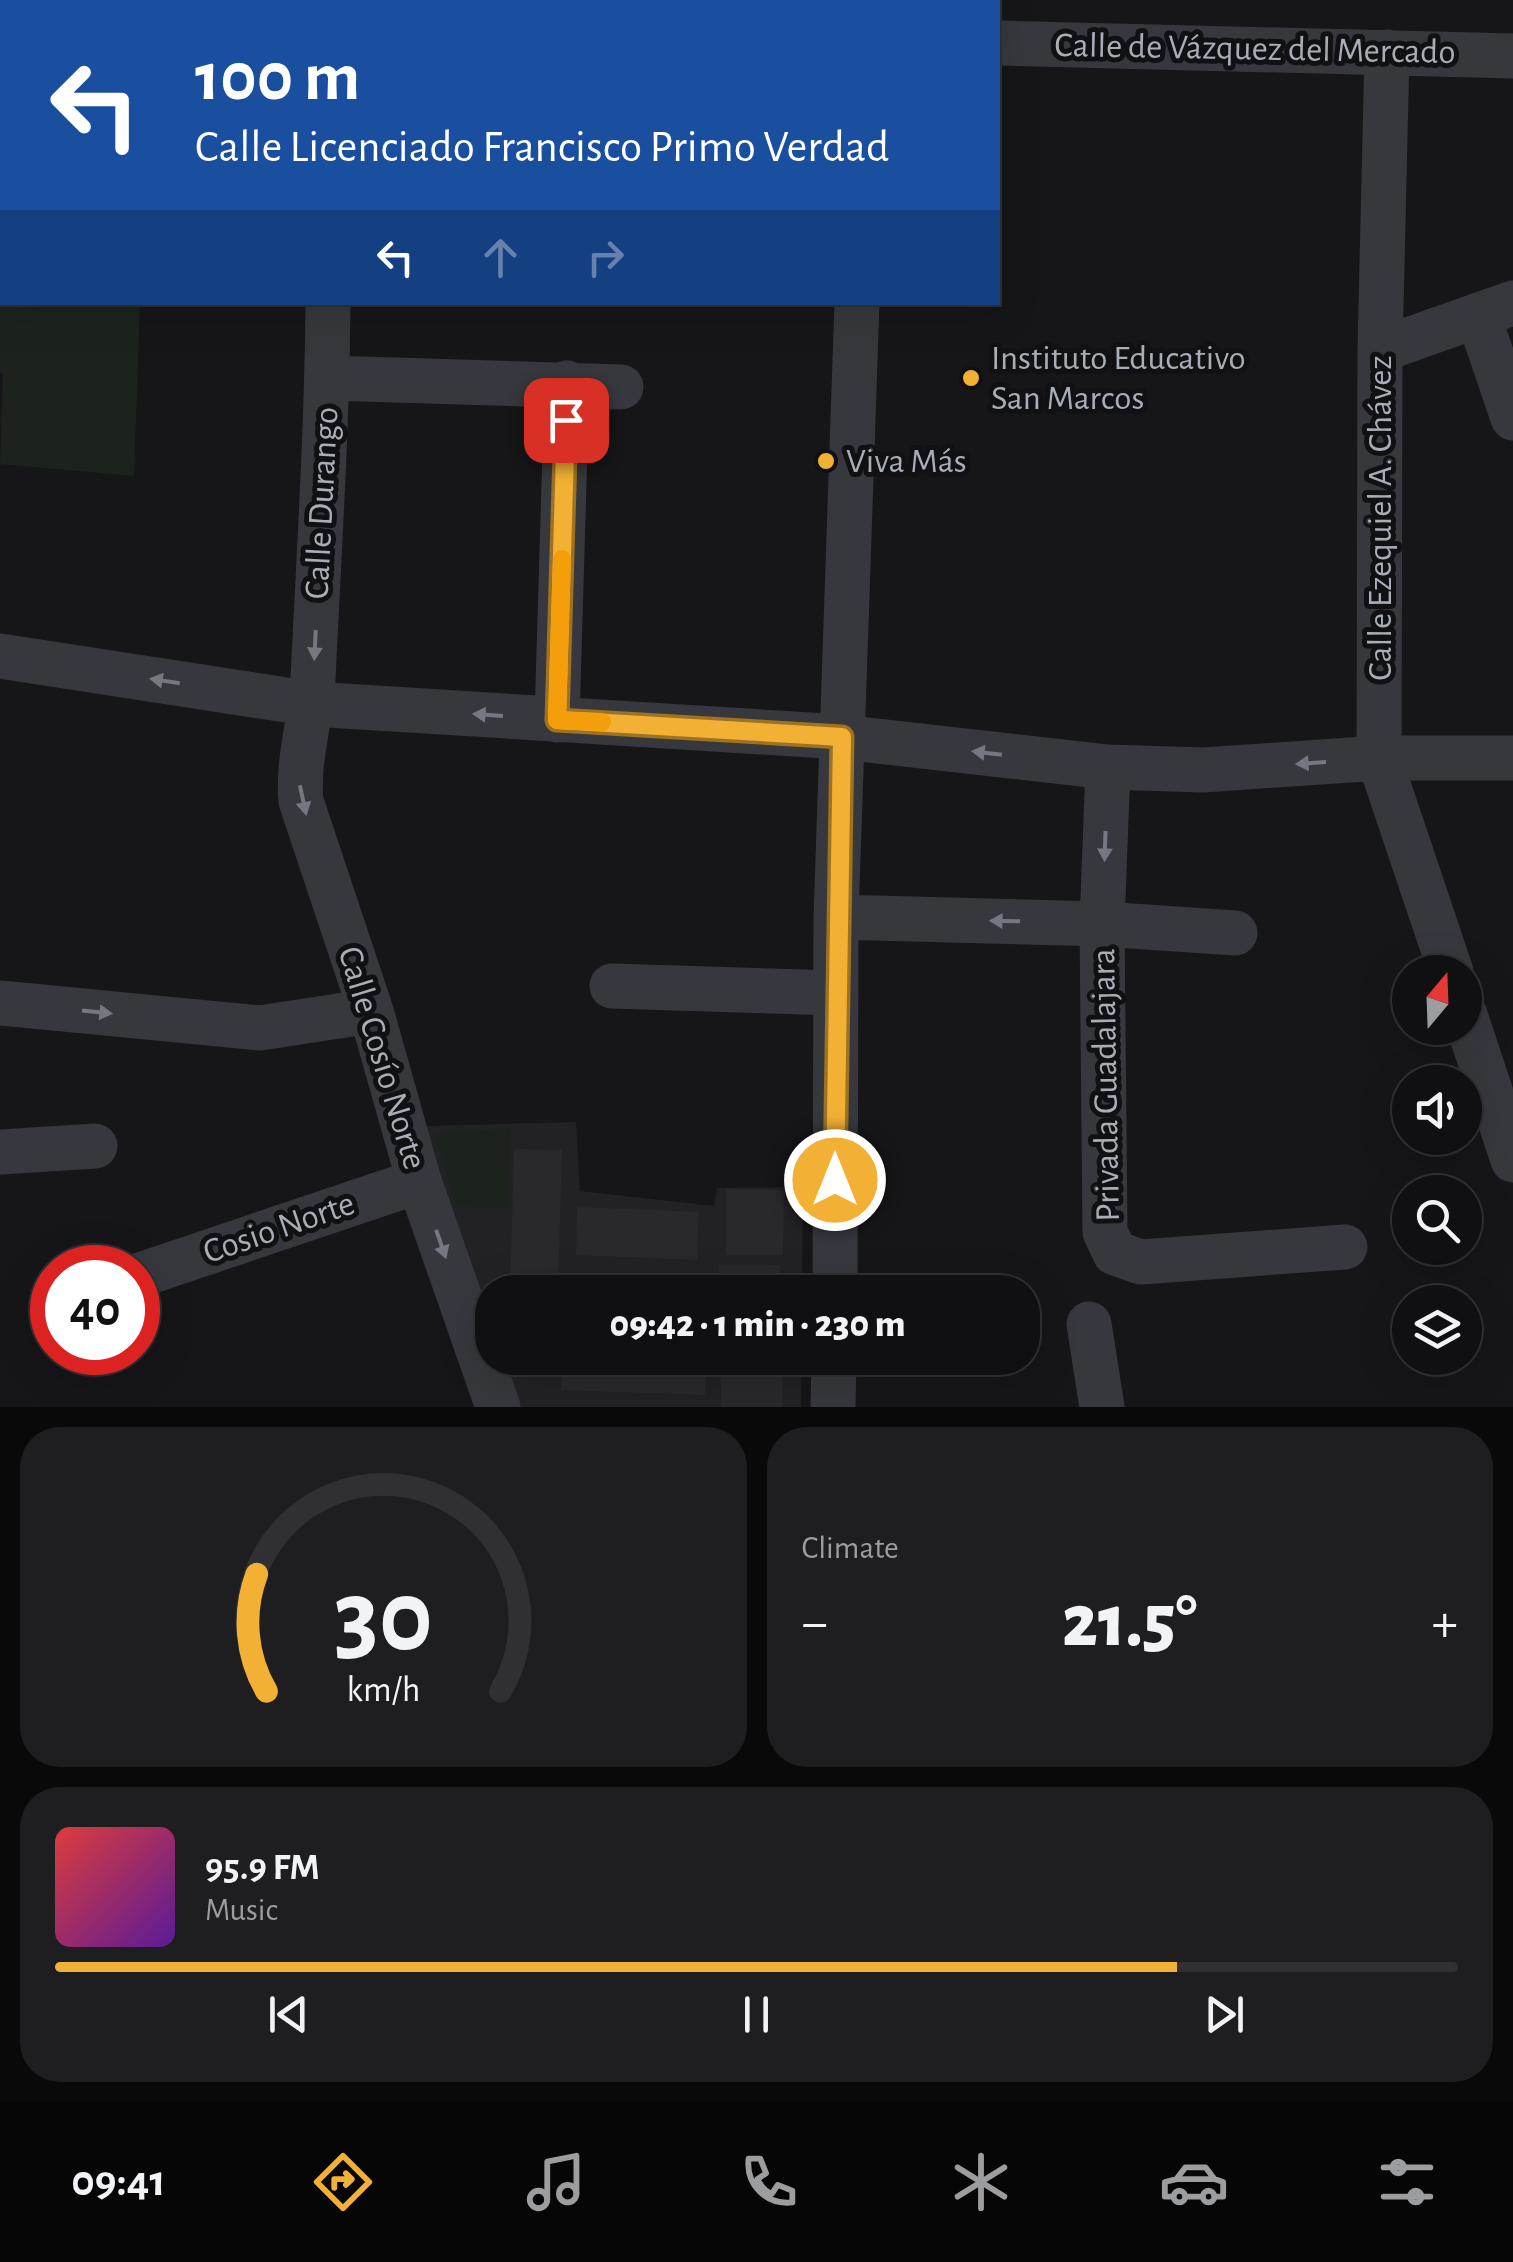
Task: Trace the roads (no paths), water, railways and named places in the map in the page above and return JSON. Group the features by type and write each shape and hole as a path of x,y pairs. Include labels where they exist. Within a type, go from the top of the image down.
{"street":[{"name":"Calle de Vázquez del Mercado","path":"1000,42 1513,56"},
{"name":"Calle Ezequiel A. Chávez","path":"1387,52 1380,350 1380,758 1445,955"},
{"name":"Calle Durango","path":"312,704 328,305"},
{"path":"834,1275 836,917 856,305"},
{"path":"1380,350 1496,309 1513,418"},
{"path":"328,378 621,387"},
{"path":"557,720 567,383"},
{"path":"0,656 312,704 842,737 1108,768 1203,770 1505,746"},
{"name":"Calle Cosío Norte","path":"312,704 299,781 302,801 370,1011 419,1180 498,1407"},
{"name":"Privada Guadalajara","path":"1108,768 1102,924 1105,1232 1115,1253 1141,1262 1346,1248"},
{"path":"836,917 1102,924 1234,932"},
{"path":"612,986 836,993"},
{"path":"0,1003 260,1028 370,1011"},
{"path":"1475,1045 1513,1160"},
{"path":"0,1152 95,1146"},
{"name":"Cosio Norte","path":"160,1268 419,1180"},
{"path":"1090,1324 1102,1407"},
{"path":"833,1407 834,1375"}],"place":[{"name":"Instituto Educativo San Marcos","path":"971,378"},
{"name":"Viva Más","path":"826,461"}]}
